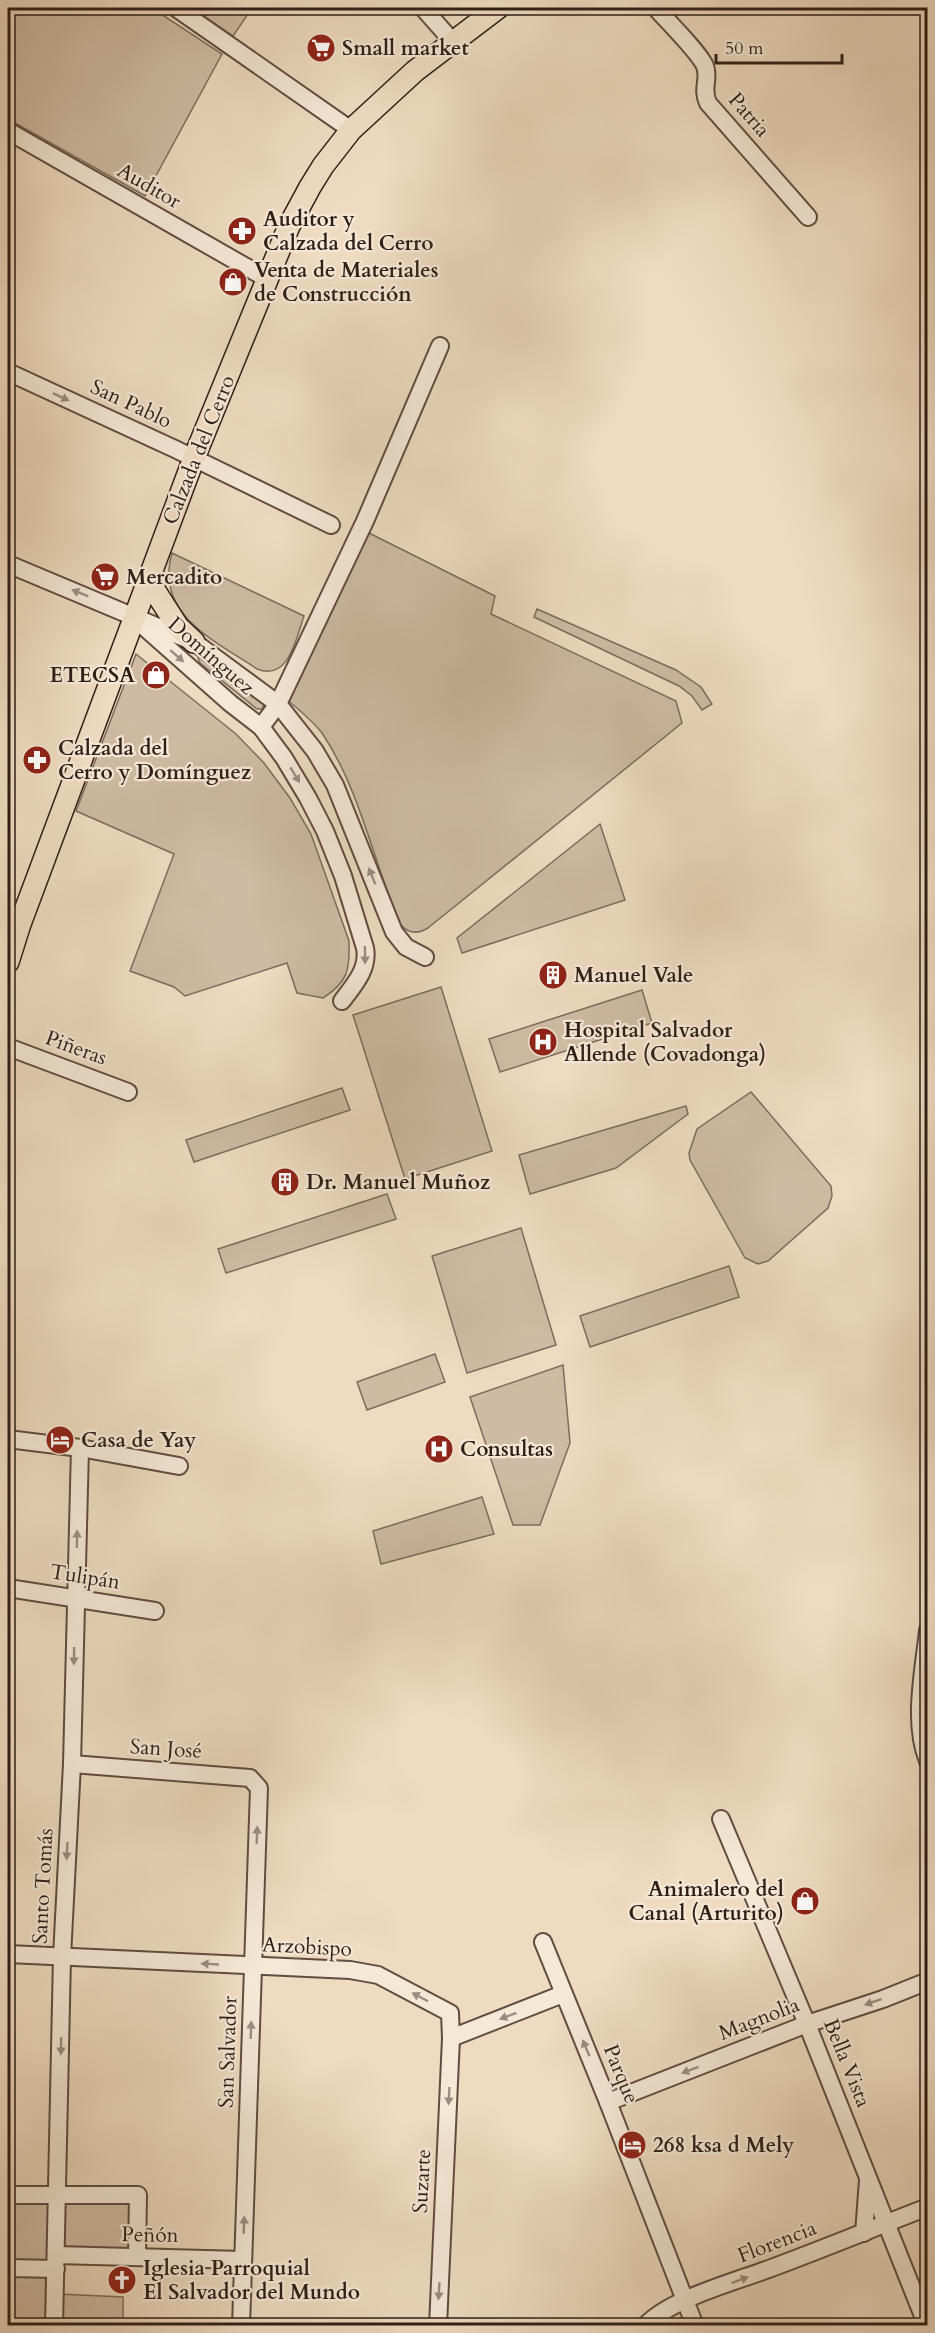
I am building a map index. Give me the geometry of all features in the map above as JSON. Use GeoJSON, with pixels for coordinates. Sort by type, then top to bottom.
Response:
{"type":"FeatureCollection","features":[{"type":"Feature","properties":{"kind":"main road","name":"Calzada del Cerro"},"geometry":{"type":"LineString","coordinates":[[8,962],[133,618],[194,458],[289,226],[323,166],[351,130],[407,79],[498,8]]}},
{"type":"Feature","properties":{"kind":"main road"},"geometry":{"type":"LineString","coordinates":[[148,580],[178,627],[194,642]]}},
{"type":"Feature","properties":{"kind":"street"},"geometry":{"type":"LineString","coordinates":[[176,8],[351,130]]}},
{"type":"Feature","properties":{"kind":"street"},"geometry":{"type":"LineString","coordinates":[[423,8],[453,42]]}},
{"type":"Feature","properties":{"kind":"street","name":"Patria"},"geometry":{"type":"LineString","coordinates":[[656,8],[706,69],[704,95],[708,103],[808,217]]}},
{"type":"Feature","properties":{"kind":"street","name":"Auditor"},"geometry":{"type":"LineString","coordinates":[[8,131],[268,280]]}},
{"type":"Feature","properties":{"kind":"street"},"geometry":{"type":"LineString","coordinates":[[261,727],[278,705],[365,520],[440,346]]}},
{"type":"Feature","properties":{"kind":"street","name":"San Pablo"},"geometry":{"type":"LineString","coordinates":[[8,372],[194,458],[331,525]]}},
{"type":"Feature","properties":{"kind":"street","name":"Domínguez"},"geometry":{"type":"LineString","coordinates":[[8,564],[194,642],[278,705],[315,751],[335,785],[394,932],[406,946],[425,957]]}},
{"type":"Feature","properties":{"kind":"street","name":"Domínguez"},"geometry":{"type":"LineString","coordinates":[[133,618],[230,703],[261,727],[308,798],[325,831],[342,876],[367,956],[357,982],[342,1001]]}},
{"type":"Feature","properties":{"kind":"street","name":"Piñeras"},"geometry":{"type":"LineString","coordinates":[[8,1047],[128,1092]]}},
{"type":"Feature","properties":{"kind":"street"},"geometry":{"type":"LineString","coordinates":[[8,1439],[80,1448],[179,1466]]}},
{"type":"Feature","properties":{"kind":"street","name":"Santo Tomás"},"geometry":{"type":"LineString","coordinates":[[54,2325],[62,1957],[72,1764],[80,1448]]}},
{"type":"Feature","properties":{"kind":"street","name":"Tulipán"},"geometry":{"type":"LineString","coordinates":[[8,1588],[155,1611]]}},
{"type":"Feature","properties":{"kind":"street"},"geometry":{"type":"LineString","coordinates":[[927,1630],[925,1681],[919,1712],[921,1740],[927,1761]]}},
{"type":"Feature","properties":{"kind":"street","name":"San José"},"geometry":{"type":"LineString","coordinates":[[72,1764],[250,1778],[255,1782]]}},
{"type":"Feature","properties":{"kind":"street","name":"San Salvador"},"geometry":{"type":"LineString","coordinates":[[241,2325],[259,1788],[255,1782]]}},
{"type":"Feature","properties":{"kind":"street","name":"Bella Vista"},"geometry":{"type":"LineString","coordinates":[[721,1819],[807,2024],[927,2325]]}},
{"type":"Feature","properties":{"kind":"street","name":"Parque"},"geometry":{"type":"LineString","coordinates":[[543,1942],[694,2325]]}},
{"type":"Feature","properties":{"kind":"street","name":"Arzobispo"},"geometry":{"type":"LineString","coordinates":[[8,1954],[350,1970],[378,1975],[450,2013],[451,2038]]}},
{"type":"Feature","properties":{"kind":"street","name":"Magnolia"},"geometry":{"type":"LineString","coordinates":[[608,2102],[807,2024],[883,1999],[927,1981]]}},
{"type":"Feature","properties":{"kind":"street"},"geometry":{"type":"LineString","coordinates":[[451,2038],[563,1994]]}},
{"type":"Feature","properties":{"kind":"street","name":"Suzarte"},"geometry":{"type":"LineString","coordinates":[[438,2325],[451,2038]]}},
{"type":"Feature","properties":{"kind":"street"},"geometry":{"type":"LineString","coordinates":[[864,2233],[868,2175]]}},
{"type":"Feature","properties":{"kind":"street"},"geometry":{"type":"LineString","coordinates":[[8,2195],[138,2195],[137,2257]]}},
{"type":"Feature","properties":{"kind":"street","name":"Florencia"},"geometry":{"type":"LineString","coordinates":[[645,2325],[653,2317],[685,2301],[927,2207]]}},
{"type":"Feature","properties":{"kind":"street","name":"Peñón"},"geometry":{"type":"LineString","coordinates":[[8,2268],[56,2262],[137,2257],[243,2260]]}},
{"type":"Feature","properties":{"kind":"shaded area"},"geometry":{"type":"Polygon","coordinates":[[[8,8],[152,8],[222,54],[145,196],[8,119],[8,8]]]}},
{"type":"Feature","properties":{"kind":"shaded area"},"geometry":{"type":"Polygon","coordinates":[[[192,8],[252,8],[233,36],[192,8]]]}},
{"type":"Feature","properties":{"kind":"shaded area"},"geometry":{"type":"Polygon","coordinates":[[[369,533],[495,596],[491,614],[676,701],[682,723],[428,928],[417,932],[407,930],[401,925],[357,803],[335,755],[318,728],[285,698],[369,533]]]}},
{"type":"Feature","properties":{"kind":"shaded area"},"geometry":{"type":"Polygon","coordinates":[[[172,553],[304,616],[294,646],[284,664],[268,671],[257,669],[223,648],[192,623],[180,609],[172,593],[169,574],[172,553]]]}},
{"type":"Feature","properties":{"kind":"shaded area"},"geometry":{"type":"Polygon","coordinates":[[[537,609],[676,670],[701,687],[712,704],[702,710],[692,696],[679,686],[534,617],[537,609]]]}},
{"type":"Feature","properties":{"kind":"shaded area"},"geometry":{"type":"Polygon","coordinates":[[[136,654],[236,734],[264,763],[290,798],[311,834],[349,941],[346,974],[338,986],[323,998],[297,993],[287,963],[185,996],[174,987],[130,971],[174,854],[76,811],[136,654]]]}},
{"type":"Feature","properties":{"kind":"shaded area"},"geometry":{"type":"Polygon","coordinates":[[[201,656],[264,704],[262,709],[257,709],[200,663],[198,658],[201,656]]]}},
{"type":"Feature","properties":{"kind":"shaded area"},"geometry":{"type":"Polygon","coordinates":[[[600,824],[625,900],[462,953],[457,938],[600,824]]]}},
{"type":"Feature","properties":{"kind":"shaded area"},"geometry":{"type":"Polygon","coordinates":[[[441,987],[492,1151],[405,1179],[353,1015],[441,987]]]}},
{"type":"Feature","properties":{"kind":"shaded area"},"geometry":{"type":"Polygon","coordinates":[[[642,990],[652,1023],[500,1072],[489,1039],[642,990]]]}},
{"type":"Feature","properties":{"kind":"shaded area"},"geometry":{"type":"Polygon","coordinates":[[[342,1088],[350,1110],[194,1162],[186,1140],[342,1088]]]}},
{"type":"Feature","properties":{"kind":"shaded area"},"geometry":{"type":"Polygon","coordinates":[[[751,1092],[831,1186],[832,1196],[828,1208],[768,1261],[758,1264],[745,1258],[690,1160],[689,1153],[697,1129],[751,1092]]]}},
{"type":"Feature","properties":{"kind":"shaded area"},"geometry":{"type":"Polygon","coordinates":[[[686,1106],[688,1114],[616,1168],[530,1194],[519,1155],[686,1106]]]}},
{"type":"Feature","properties":{"kind":"shaded area"},"geometry":{"type":"Polygon","coordinates":[[[387,1194],[396,1219],[226,1273],[218,1249],[387,1194]]]}},
{"type":"Feature","properties":{"kind":"shaded area"},"geometry":{"type":"Polygon","coordinates":[[[521,1228],[556,1345],[467,1373],[432,1256],[521,1228]]]}},
{"type":"Feature","properties":{"kind":"shaded area"},"geometry":{"type":"Polygon","coordinates":[[[729,1266],[739,1297],[590,1347],[580,1316],[729,1266]]]}},
{"type":"Feature","properties":{"kind":"shaded area"},"geometry":{"type":"Polygon","coordinates":[[[435,1354],[445,1382],[367,1410],[357,1382],[435,1354]]]}},
{"type":"Feature","properties":{"kind":"shaded area"},"geometry":{"type":"Polygon","coordinates":[[[563,1365],[570,1443],[540,1525],[513,1525],[470,1397],[563,1365]]]}},
{"type":"Feature","properties":{"kind":"shaded area"},"geometry":{"type":"Polygon","coordinates":[[[482,1497],[494,1534],[381,1564],[373,1531],[482,1497]]]}},
{"type":"Feature","properties":{"kind":"shaded area"},"geometry":{"type":"Polygon","coordinates":[[[8,2200],[133,2200],[132,2251],[61,2250],[59,2294],[123,2297],[123,2325],[8,2325],[8,2200]]]}},
{"type":"Feature","properties":{"kind":"place","name":"Small market"},"geometry":{"type":"Point","coordinates":[321,48]}},
{"type":"Feature","properties":{"kind":"place","name":"Auditor y Calzada del Cerro"},"geometry":{"type":"Point","coordinates":[242,231]}},
{"type":"Feature","properties":{"kind":"place","name":"Venta de Materiales de Construcción"},"geometry":{"type":"Point","coordinates":[233,282]}},
{"type":"Feature","properties":{"kind":"place","name":"Mercadito"},"geometry":{"type":"Point","coordinates":[105,577]}},
{"type":"Feature","properties":{"kind":"place","name":"ETECSA"},"geometry":{"type":"Point","coordinates":[156,675]}},
{"type":"Feature","properties":{"kind":"place","name":"Calzada del Cerro y Domínguez"},"geometry":{"type":"Point","coordinates":[37,760]}},
{"type":"Feature","properties":{"kind":"place","name":"Manuel Vale"},"geometry":{"type":"Point","coordinates":[553,975]}},
{"type":"Feature","properties":{"kind":"place","name":"Hospital Salvador Allende (Covadonga)"},"geometry":{"type":"Point","coordinates":[543,1042]}},
{"type":"Feature","properties":{"kind":"place","name":"Dr. Manuel Muñoz"},"geometry":{"type":"Point","coordinates":[285,1182]}},
{"type":"Feature","properties":{"kind":"place","name":"Casa de Yay"},"geometry":{"type":"Point","coordinates":[60,1440]}},
{"type":"Feature","properties":{"kind":"place","name":"Consultas"},"geometry":{"type":"Point","coordinates":[439,1449]}},
{"type":"Feature","properties":{"kind":"place","name":"Animalero del Canal (Arturito)"},"geometry":{"type":"Point","coordinates":[805,1901]}},
{"type":"Feature","properties":{"kind":"place","name":"268 ksa d Mely"},"geometry":{"type":"Point","coordinates":[632,2145]}},
{"type":"Feature","properties":{"kind":"place","name":"Iglesia Parroquial El Salvador del Mundo"},"geometry":{"type":"Point","coordinates":[122,2280]}}]}
